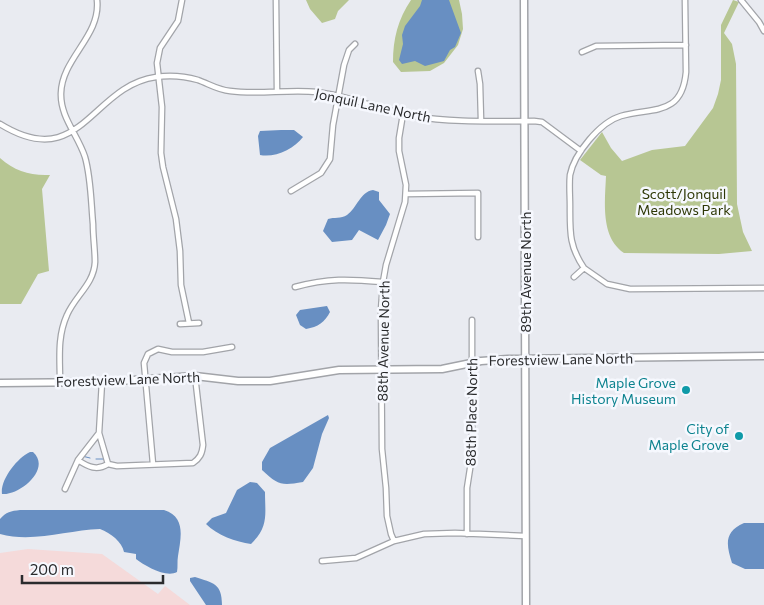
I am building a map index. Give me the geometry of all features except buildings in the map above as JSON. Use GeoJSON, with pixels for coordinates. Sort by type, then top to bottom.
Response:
{"type":"FeatureCollection","features":[{"type":"Feature","properties":{"kind":"street"},"geometry":{"type":"LineString","coordinates":[[60,382],[59,347],[62,327],[70,309],[89,283],[95,264],[89,177],[85,157],[62,104],[62,84],[67,68],[93,27],[97,12],[97,0]]}},
{"type":"Feature","properties":{"kind":"street"},"geometry":{"type":"LineString","coordinates":[[182,0],[178,21],[164,42],[158,55],[157,63],[162,107],[161,152],[176,219],[180,251],[181,284],[189,324]]}},
{"type":"Feature","properties":{"kind":"street"},"geometry":{"type":"LineString","coordinates":[[276,0],[276,91]]}},
{"type":"Feature","properties":{"kind":"street","name":"89th Avenue North"},"geometry":{"type":"LineString","coordinates":[[524,0],[526,605]]}},
{"type":"Feature","properties":{"kind":"street"},"geometry":{"type":"LineString","coordinates":[[685,0],[686,81],[683,88],[673,102],[658,110],[620,116],[612,120],[598,130],[581,151],[570,174],[572,248],[584,268],[607,284],[630,289],[764,288]]}},
{"type":"Feature","properties":{"kind":"street"},"geometry":{"type":"LineString","coordinates":[[742,0],[762,21],[764,32]]}},
{"type":"Feature","properties":{"kind":"street"},"geometry":{"type":"LineString","coordinates":[[291,191],[321,173],[328,163],[346,58],[349,50],[355,44]]}},
{"type":"Feature","properties":{"kind":"street"},"geometry":{"type":"LineString","coordinates":[[582,52],[596,46],[686,45]]}},
{"type":"Feature","properties":{"kind":"street"},"geometry":{"type":"LineString","coordinates":[[478,71],[481,120]]}},
{"type":"Feature","properties":{"kind":"street","name":"Jonquil Lane North"},"geometry":{"type":"LineString","coordinates":[[0,124],[24,137],[52,138],[73,131],[123,90],[138,82],[158,77],[187,77],[214,88],[231,92],[314,92],[339,96],[403,114],[428,118],[542,122],[581,151]]}},
{"type":"Feature","properties":{"kind":"street","name":"88th Avenue North"},"geometry":{"type":"LineString","coordinates":[[394,541],[387,516],[382,449],[382,282],[388,254],[404,211],[406,194],[399,138],[403,114]]}},
{"type":"Feature","properties":{"kind":"street"},"geometry":{"type":"LineString","coordinates":[[406,194],[478,193],[478,237]]}},
{"type":"Feature","properties":{"kind":"street"},"geometry":{"type":"LineString","coordinates":[[574,277],[584,268]]}},
{"type":"Feature","properties":{"kind":"street"},"geometry":{"type":"LineString","coordinates":[[295,287],[316,281],[340,278],[382,282]]}},
{"type":"Feature","properties":{"kind":"street","name":"88th Place North"},"geometry":{"type":"LineString","coordinates":[[467,534],[467,488],[472,456],[472,320]]}},
{"type":"Feature","properties":{"kind":"street"},"geometry":{"type":"LineString","coordinates":[[180,324],[199,324]]}},
{"type":"Feature","properties":{"kind":"street"},"geometry":{"type":"LineString","coordinates":[[153,464],[146,358],[152,351],[158,349],[172,352],[203,352],[232,347]]}},
{"type":"Feature","properties":{"kind":"street","name":"Forestview Lane North"},"geometry":{"type":"LineString","coordinates":[[0,383],[102,382],[195,376],[255,382],[282,380],[328,371],[442,369],[494,360],[764,356]]}},
{"type":"Feature","properties":{"kind":"street"},"geometry":{"type":"LineString","coordinates":[[78,460],[89,467],[96,468],[102,468],[108,464],[117,466],[193,463],[202,453],[195,376]]}},
{"type":"Feature","properties":{"kind":"street"},"geometry":{"type":"LineString","coordinates":[[102,382],[99,433],[108,464]]}},
{"type":"Feature","properties":{"kind":"street"},"geometry":{"type":"LineString","coordinates":[[65,489],[78,460],[99,433]]}},
{"type":"Feature","properties":{"kind":"street"},"geometry":{"type":"LineString","coordinates":[[322,561],[356,558],[394,541],[424,534],[526,536]]}},
{"type":"Feature","properties":{"kind":"shaded area"},"geometry":{"type":"Polygon","coordinates":[[[28,549],[102,554],[158,594],[165,586],[190,605],[0,605],[0,553],[28,549]]]}},
{"type":"Feature","properties":{"kind":"green space"},"geometry":{"type":"Polygon","coordinates":[[[306,0],[349,0],[338,11],[335,19],[322,23],[310,9],[306,0]]]}},
{"type":"Feature","properties":{"kind":"green space"},"geometry":{"type":"Polygon","coordinates":[[[411,0],[459,0],[463,29],[458,45],[444,63],[430,71],[401,72],[393,62],[397,29],[411,0]]]}},
{"type":"Feature","properties":{"kind":"green space","name":"Scott/Jonquil Meadows Park"},"geometry":{"type":"Polygon","coordinates":[[[733,0],[739,2],[724,33],[732,44],[736,64],[737,204],[743,232],[752,251],[719,254],[624,253],[616,246],[607,228],[605,207],[606,176],[601,175],[580,160],[602,132],[611,148],[622,161],[652,150],[685,146],[713,108],[718,94],[721,80],[721,25],[733,0]]]}},
{"type":"Feature","properties":{"kind":"green space"},"geometry":{"type":"Polygon","coordinates":[[[0,158],[23,172],[36,175],[50,175],[42,189],[49,271],[38,274],[21,304],[0,304],[0,158]]]}},
{"type":"Feature","properties":{"kind":"water"},"geometry":{"type":"Polygon","coordinates":[[[422,0],[449,0],[461,33],[455,47],[450,50],[444,61],[425,66],[415,61],[402,64],[399,60],[403,44],[402,35],[405,26],[420,6],[422,0]]]}},
{"type":"Feature","properties":{"kind":"water"},"geometry":{"type":"Polygon","coordinates":[[[294,130],[303,137],[284,152],[266,156],[260,155],[258,136],[260,131],[294,130]]]}},
{"type":"Feature","properties":{"kind":"water"},"geometry":{"type":"Polygon","coordinates":[[[373,190],[379,192],[379,200],[390,214],[378,240],[359,230],[352,240],[332,242],[323,231],[328,219],[347,215],[365,194],[373,190]]]}},
{"type":"Feature","properties":{"kind":"water"},"geometry":{"type":"Polygon","coordinates":[[[327,306],[330,312],[321,324],[306,329],[300,325],[296,315],[300,310],[327,306]]]}},
{"type":"Feature","properties":{"kind":"water"},"geometry":{"type":"Polygon","coordinates":[[[328,415],[329,418],[322,434],[313,468],[303,482],[280,483],[262,470],[262,462],[270,448],[328,415]]]}},
{"type":"Feature","properties":{"kind":"water"},"geometry":{"type":"Polygon","coordinates":[[[30,452],[33,452],[38,459],[39,466],[36,473],[31,480],[17,491],[2,494],[4,482],[10,470],[30,452]]]}},
{"type":"Feature","properties":{"kind":"water"},"geometry":{"type":"Polygon","coordinates":[[[250,482],[257,483],[265,492],[265,520],[261,532],[251,544],[227,537],[206,524],[212,518],[226,513],[237,490],[250,482]]]}},
{"type":"Feature","properties":{"kind":"water"},"geometry":{"type":"Polygon","coordinates":[[[20,510],[164,510],[176,517],[179,523],[181,535],[177,572],[162,572],[145,565],[136,559],[136,554],[124,552],[115,538],[100,529],[38,537],[0,534],[0,519],[9,512],[20,510]]]}},
{"type":"Feature","properties":{"kind":"water"},"geometry":{"type":"Polygon","coordinates":[[[744,523],[764,523],[764,569],[745,569],[732,563],[728,539],[733,530],[744,523]]]}},
{"type":"Feature","properties":{"kind":"water"},"geometry":{"type":"Polygon","coordinates":[[[195,577],[218,588],[222,598],[222,605],[206,605],[190,581],[190,578],[195,577]]]}},
{"type":"Feature","properties":{"kind":"waterway"},"geometry":{"type":"LineString","coordinates":[[82,456],[90,458]]}},
{"type":"Feature","properties":{"kind":"waterway"},"geometry":{"type":"LineString","coordinates":[[96,459],[105,459]]}},
{"type":"Feature","properties":{"kind":"place","name":"Maple Grove History Museum"},"geometry":{"type":"Point","coordinates":[686,390]}},
{"type":"Feature","properties":{"kind":"place","name":"City of Maple Grove"},"geometry":{"type":"Point","coordinates":[739,436]}}]}
